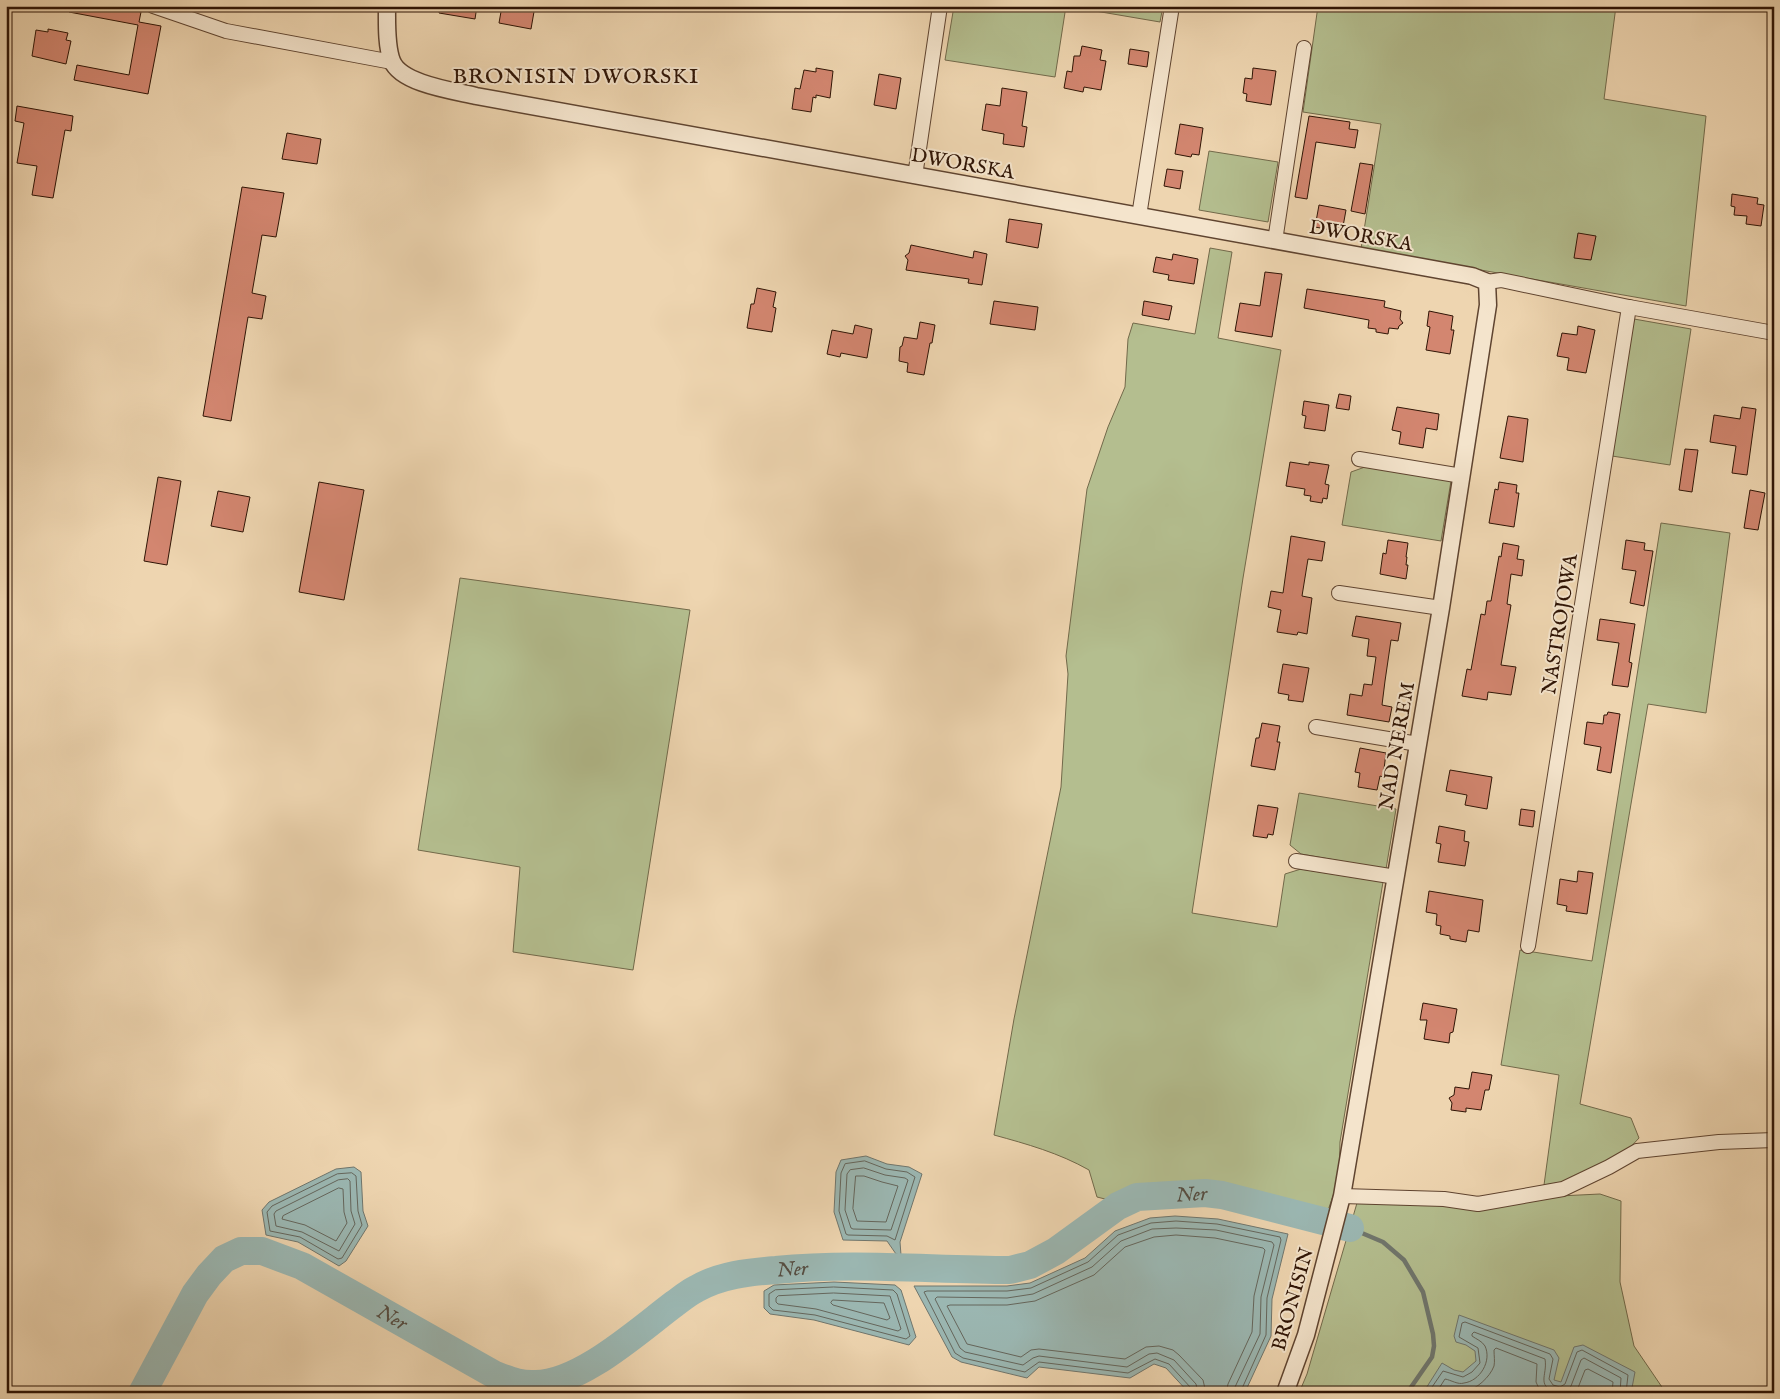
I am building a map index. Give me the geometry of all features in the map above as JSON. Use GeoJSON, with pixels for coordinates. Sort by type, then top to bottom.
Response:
{"type":"FeatureCollection","features":[{"type":"Feature","properties":{"kind":"street"},"geometry":{"type":"LineString","coordinates":[[153,6],[226,31],[318,50],[392,62],[388,35],[387,6]]}},
{"type":"Feature","properties":{"kind":"street"},"geometry":{"type":"LineString","coordinates":[[915,176],[940,6]]}},
{"type":"Feature","properties":{"kind":"street"},"geometry":{"type":"LineString","coordinates":[[1139,216],[1172,6]]}},
{"type":"Feature","properties":{"kind":"street"},"geometry":{"type":"LineString","coordinates":[[1275,241],[1304,48]]}},
{"type":"Feature","properties":{"kind":"street","name":"DWORSKA"},"geometry":{"type":"LineString","coordinates":[[392,62],[406,76],[428,85],[476,96],[1472,276],[1487,282],[1500,280],[1629,307],[1774,333]]}},
{"type":"Feature","properties":{"kind":"street","name":"NAD NEREM"},"geometry":{"type":"LineString","coordinates":[[1335,1224],[1342,1196],[1441,608],[1488,305],[1487,282]]}},
{"type":"Feature","properties":{"kind":"street","name":"NASTROJOWA"},"geometry":{"type":"LineString","coordinates":[[1528,946],[1629,307]]}},
{"type":"Feature","properties":{"kind":"street"},"geometry":{"type":"LineString","coordinates":[[1359,460],[1462,476]]}},
{"type":"Feature","properties":{"kind":"street"},"geometry":{"type":"LineString","coordinates":[[1339,593],[1441,608]]}},
{"type":"Feature","properties":{"kind":"street"},"geometry":{"type":"LineString","coordinates":[[1316,727],[1418,744]]}},
{"type":"Feature","properties":{"kind":"street"},"geometry":{"type":"LineString","coordinates":[[1296,861],[1396,877]]}},
{"type":"Feature","properties":{"kind":"street"},"geometry":{"type":"LineString","coordinates":[[1342,1196],[1444,1199],[1478,1204],[1563,1189],[1637,1151],[1719,1142],[1774,1140]]}},
{"type":"Feature","properties":{"kind":"street","name":"BRONISIN"},"geometry":{"type":"LineString","coordinates":[[1285,1393],[1306,1335],[1335,1224]]}},
{"type":"Feature","properties":{"kind":"green space"},"geometry":{"type":"Polygon","coordinates":[[[954,6],[1066,6],[1055,77],[945,60],[954,6]]]}},
{"type":"Feature","properties":{"kind":"green space"},"geometry":{"type":"Polygon","coordinates":[[[1066,6],[1163,6],[1160,22],[1066,6]]]}},
{"type":"Feature","properties":{"kind":"green space"},"geometry":{"type":"Polygon","coordinates":[[[1318,6],[1616,6],[1604,99],[1706,116],[1686,306],[1361,249],[1381,124],[1303,112],[1318,6]]]}},
{"type":"Feature","properties":{"kind":"green space"},"geometry":{"type":"Polygon","coordinates":[[[1209,151],[1278,162],[1268,222],[1199,210],[1209,151]]]}},
{"type":"Feature","properties":{"kind":"green space"},"geometry":{"type":"Polygon","coordinates":[[[1210,248],[1232,252],[1218,338],[1281,350],[1243,578],[1192,913],[1277,927],[1285,874],[1301,869],[1383,882],[1340,1142],[1339,1179],[1326,1216],[1220,1188],[1175,1190],[1109,1200],[1097,1197],[1089,1170],[1054,1154],[994,1135],[1014,1019],[1061,787],[1068,674],[1066,656],[1087,489],[1108,427],[1125,387],[1128,339],[1133,323],[1195,334],[1210,248]]]}},
{"type":"Feature","properties":{"kind":"green space"},"geometry":{"type":"Polygon","coordinates":[[[1634,319],[1691,329],[1670,465],[1612,456],[1634,319]]]}},
{"type":"Feature","properties":{"kind":"green space"},"geometry":{"type":"Polygon","coordinates":[[[1365,467],[1451,481],[1441,541],[1342,525],[1351,472],[1365,467]]]}},
{"type":"Feature","properties":{"kind":"green space"},"geometry":{"type":"Polygon","coordinates":[[[1661,523],[1730,533],[1706,713],[1648,704],[1580,1104],[1631,1118],[1639,1138],[1625,1153],[1569,1181],[1544,1185],[1559,1075],[1501,1065],[1520,950],[1592,961],[1661,523]]]}},
{"type":"Feature","properties":{"kind":"green space"},"geometry":{"type":"Polygon","coordinates":[[[460,578],[690,610],[633,970],[513,952],[520,867],[418,850],[460,578]]]}},
{"type":"Feature","properties":{"kind":"green space"},"geometry":{"type":"Polygon","coordinates":[[[1299,793],[1396,809],[1386,869],[1301,854],[1290,845],[1299,793]]]}},
{"type":"Feature","properties":{"kind":"green space"},"geometry":{"type":"Polygon","coordinates":[[[1600,1194],[1621,1201],[1620,1282],[1634,1346],[1666,1393],[1299,1393],[1307,1374],[1357,1203],[1416,1203],[1600,1194]]]}},
{"type":"Feature","properties":{"kind":"water"},"geometry":{"type":"Polygon","coordinates":[[[866,1156],[887,1164],[909,1167],[922,1174],[900,1242],[901,1255],[896,1254],[887,1241],[843,1240],[834,1212],[836,1172],[841,1160],[866,1156]]]}},
{"type":"Feature","properties":{"kind":"water"},"geometry":{"type":"Polygon","coordinates":[[[354,1167],[361,1172],[363,1211],[368,1226],[346,1261],[339,1266],[298,1242],[266,1235],[262,1210],[269,1202],[336,1169],[354,1167]]]}},
{"type":"Feature","properties":{"kind":"water"},"geometry":{"type":"Polygon","coordinates":[[[1175,1216],[1218,1219],[1288,1234],[1272,1299],[1271,1336],[1243,1393],[1189,1393],[1166,1368],[1154,1364],[1130,1378],[1039,1367],[1027,1378],[961,1362],[952,1357],[914,1286],[1007,1286],[1030,1283],[1085,1258],[1115,1231],[1150,1218],[1175,1216]]]}},
{"type":"Feature","properties":{"kind":"water"},"geometry":{"type":"Polygon","coordinates":[[[834,1282],[895,1285],[901,1290],[916,1337],[909,1345],[814,1320],[770,1314],[764,1308],[764,1291],[774,1285],[834,1282]]]}},
{"type":"Feature","properties":{"kind":"water"},"geometry":{"type":"Polygon","coordinates":[[[1459,1315],[1554,1350],[1559,1358],[1554,1380],[1561,1382],[1574,1347],[1583,1345],[1635,1372],[1631,1393],[1423,1393],[1442,1363],[1454,1370],[1463,1372],[1476,1361],[1475,1351],[1466,1345],[1456,1342],[1454,1336],[1459,1315]]]}},
{"type":"Feature","properties":{"kind":"building"},"geometry":{"type":"Polygon","coordinates":[[[70,6],[112,6],[141,12],[139,22],[161,26],[148,94],[74,80],[77,65],[129,75],[138,25],[69,12],[70,6]]]}},
{"type":"Feature","properties":{"kind":"building"},"geometry":{"type":"Polygon","coordinates":[[[440,6],[477,6],[475,19],[439,13],[440,6]]]}},
{"type":"Feature","properties":{"kind":"building"},"geometry":{"type":"Polygon","coordinates":[[[502,6],[535,6],[531,29],[499,23],[502,6]]]}},
{"type":"Feature","properties":{"kind":"building"},"geometry":{"type":"Polygon","coordinates":[[[48,29],[68,33],[66,40],[71,41],[66,64],[32,56],[36,30],[48,32],[48,29]]]}},
{"type":"Feature","properties":{"kind":"building"},"geometry":{"type":"Polygon","coordinates":[[[1082,46],[1102,50],[1100,60],[1106,61],[1101,90],[1084,87],[1083,92],[1064,88],[1067,71],[1072,72],[1074,56],[1080,56],[1082,46]]]}},
{"type":"Feature","properties":{"kind":"building"},"geometry":{"type":"Polygon","coordinates":[[[1130,49],[1149,52],[1147,67],[1128,64],[1130,49]]]}},
{"type":"Feature","properties":{"kind":"building"},"geometry":{"type":"Polygon","coordinates":[[[816,68],[833,71],[830,98],[816,95],[816,98],[813,97],[811,112],[792,109],[795,88],[800,89],[804,70],[816,72],[816,68]]]}},
{"type":"Feature","properties":{"kind":"building"},"geometry":{"type":"Polygon","coordinates":[[[1253,68],[1276,71],[1271,105],[1246,101],[1247,94],[1243,93],[1245,78],[1252,79],[1253,68]]]}},
{"type":"Feature","properties":{"kind":"building"},"geometry":{"type":"Polygon","coordinates":[[[879,74],[901,78],[896,109],[874,105],[879,74]]]}},
{"type":"Feature","properties":{"kind":"building"},"geometry":{"type":"Polygon","coordinates":[[[1002,88],[1027,92],[1022,126],[1027,127],[1024,147],[1003,144],[1004,134],[982,130],[986,104],[1000,106],[1002,88]]]}},
{"type":"Feature","properties":{"kind":"building"},"geometry":{"type":"Polygon","coordinates":[[[17,106],[73,116],[71,131],[65,130],[53,198],[32,195],[37,166],[17,163],[24,123],[15,121],[17,106]]]}},
{"type":"Feature","properties":{"kind":"building"},"geometry":{"type":"Polygon","coordinates":[[[1309,116],[1350,122],[1349,129],[1358,130],[1355,148],[1316,142],[1307,199],[1295,197],[1309,116]]]}},
{"type":"Feature","properties":{"kind":"building"},"geometry":{"type":"Polygon","coordinates":[[[1180,124],[1203,128],[1199,155],[1192,154],[1191,157],[1175,154],[1180,124]]]}},
{"type":"Feature","properties":{"kind":"building"},"geometry":{"type":"Polygon","coordinates":[[[287,133],[321,139],[317,164],[282,159],[287,133]]]}},
{"type":"Feature","properties":{"kind":"building"},"geometry":{"type":"Polygon","coordinates":[[[1360,163],[1373,165],[1365,214],[1351,211],[1360,163]]]}},
{"type":"Feature","properties":{"kind":"building"},"geometry":{"type":"Polygon","coordinates":[[[1167,169],[1183,171],[1180,189],[1164,186],[1167,169]]]}},
{"type":"Feature","properties":{"kind":"building"},"geometry":{"type":"Polygon","coordinates":[[[242,187],[284,193],[276,237],[262,235],[252,293],[266,296],[262,319],[248,317],[231,421],[203,416],[242,187]]]}},
{"type":"Feature","properties":{"kind":"building"},"geometry":{"type":"Polygon","coordinates":[[[1732,194],[1758,198],[1757,204],[1764,205],[1761,226],[1746,224],[1747,216],[1734,215],[1735,207],[1731,206],[1732,194]]]}},
{"type":"Feature","properties":{"kind":"building"},"geometry":{"type":"Polygon","coordinates":[[[1319,205],[1346,210],[1342,232],[1315,227],[1319,205]]]}},
{"type":"Feature","properties":{"kind":"building"},"geometry":{"type":"Polygon","coordinates":[[[1009,219],[1042,224],[1038,248],[1006,242],[1009,219]]]}},
{"type":"Feature","properties":{"kind":"building"},"geometry":{"type":"Polygon","coordinates":[[[1578,233],[1596,236],[1591,260],[1574,258],[1578,233]]]}},
{"type":"Feature","properties":{"kind":"building"},"geometry":{"type":"Polygon","coordinates":[[[911,245],[973,258],[974,251],[987,254],[982,285],[968,283],[969,279],[906,270],[908,260],[905,256],[909,253],[911,245]]]}},
{"type":"Feature","properties":{"kind":"building"},"geometry":{"type":"Polygon","coordinates":[[[1173,254],[1198,259],[1194,284],[1168,280],[1169,275],[1153,272],[1156,257],[1172,260],[1173,254]]]}},
{"type":"Feature","properties":{"kind":"building"},"geometry":{"type":"Polygon","coordinates":[[[1265,272],[1282,274],[1272,337],[1235,331],[1240,303],[1260,306],[1265,272]]]}},
{"type":"Feature","properties":{"kind":"building"},"geometry":{"type":"Polygon","coordinates":[[[757,288],[776,292],[773,307],[776,308],[772,332],[747,328],[751,304],[754,304],[757,288]]]}},
{"type":"Feature","properties":{"kind":"building"},"geometry":{"type":"Polygon","coordinates":[[[1307,289],[1385,301],[1384,307],[1401,311],[1400,319],[1403,323],[1398,329],[1389,328],[1388,334],[1376,332],[1376,329],[1368,328],[1369,320],[1304,308],[1307,289]]]}},
{"type":"Feature","properties":{"kind":"building"},"geometry":{"type":"Polygon","coordinates":[[[994,301],[1038,307],[1035,330],[990,324],[994,301]]]}},
{"type":"Feature","properties":{"kind":"building"},"geometry":{"type":"Polygon","coordinates":[[[1144,301],[1172,306],[1169,320],[1142,315],[1144,301]]]}},
{"type":"Feature","properties":{"kind":"building"},"geometry":{"type":"Polygon","coordinates":[[[1429,311],[1453,316],[1451,330],[1454,330],[1450,354],[1426,350],[1430,327],[1427,326],[1429,311]]]}},
{"type":"Feature","properties":{"kind":"building"},"geometry":{"type":"Polygon","coordinates":[[[920,322],[935,325],[924,375],[907,372],[908,363],[899,361],[900,347],[904,337],[917,339],[920,322]]]}},
{"type":"Feature","properties":{"kind":"building"},"geometry":{"type":"Polygon","coordinates":[[[855,325],[872,329],[867,358],[841,353],[840,357],[827,354],[832,330],[853,334],[855,325]]]}},
{"type":"Feature","properties":{"kind":"building"},"geometry":{"type":"Polygon","coordinates":[[[1578,326],[1595,330],[1586,373],[1567,370],[1569,358],[1557,356],[1562,333],[1577,335],[1578,326]]]}},
{"type":"Feature","properties":{"kind":"building"},"geometry":{"type":"Polygon","coordinates":[[[1339,394],[1351,396],[1349,410],[1336,408],[1339,394]]]}},
{"type":"Feature","properties":{"kind":"building"},"geometry":{"type":"Polygon","coordinates":[[[1304,401],[1329,405],[1325,431],[1304,428],[1306,416],[1302,415],[1304,401]]]}},
{"type":"Feature","properties":{"kind":"building"},"geometry":{"type":"Polygon","coordinates":[[[1397,407],[1439,414],[1437,430],[1426,428],[1423,448],[1399,444],[1401,432],[1392,430],[1397,407]]]}},
{"type":"Feature","properties":{"kind":"building"},"geometry":{"type":"Polygon","coordinates":[[[1742,407],[1756,409],[1747,475],[1732,473],[1736,446],[1710,442],[1714,415],[1740,419],[1742,407]]]}},
{"type":"Feature","properties":{"kind":"building"},"geometry":{"type":"Polygon","coordinates":[[[1508,416],[1528,419],[1523,462],[1500,458],[1508,416]]]}},
{"type":"Feature","properties":{"kind":"building"},"geometry":{"type":"Polygon","coordinates":[[[1685,449],[1698,450],[1692,492],[1679,490],[1685,449]]]}},
{"type":"Feature","properties":{"kind":"building"},"geometry":{"type":"Polygon","coordinates":[[[1290,462],[1309,465],[1309,462],[1329,465],[1325,484],[1329,485],[1327,499],[1323,498],[1322,503],[1310,501],[1311,496],[1304,495],[1305,489],[1286,486],[1290,462]]]}},
{"type":"Feature","properties":{"kind":"building"},"geometry":{"type":"Polygon","coordinates":[[[158,477],[181,481],[167,565],[144,561],[158,477]]]}},
{"type":"Feature","properties":{"kind":"building"},"geometry":{"type":"Polygon","coordinates":[[[319,482],[364,490],[344,600],[299,592],[319,482]]]}},
{"type":"Feature","properties":{"kind":"building"},"geometry":{"type":"Polygon","coordinates":[[[1499,482],[1517,485],[1516,493],[1519,493],[1514,527],[1489,523],[1495,489],[1498,490],[1499,482]]]}},
{"type":"Feature","properties":{"kind":"building"},"geometry":{"type":"Polygon","coordinates":[[[1750,490],[1765,493],[1758,530],[1744,528],[1750,490]]]}},
{"type":"Feature","properties":{"kind":"building"},"geometry":{"type":"Polygon","coordinates":[[[218,491],[250,497],[243,532],[211,526],[218,491]]]}},
{"type":"Feature","properties":{"kind":"building"},"geometry":{"type":"Polygon","coordinates":[[[1291,536],[1325,542],[1322,561],[1308,559],[1302,596],[1312,598],[1307,634],[1298,632],[1297,635],[1277,632],[1281,610],[1268,607],[1271,591],[1283,593],[1291,536]]]}},
{"type":"Feature","properties":{"kind":"building"},"geometry":{"type":"Polygon","coordinates":[[[1388,540],[1408,543],[1406,579],[1380,574],[1383,553],[1386,554],[1388,540]]]}},
{"type":"Feature","properties":{"kind":"building"},"geometry":{"type":"Polygon","coordinates":[[[1626,540],[1645,543],[1644,550],[1653,551],[1644,606],[1630,603],[1636,571],[1622,569],[1626,540]]]}},
{"type":"Feature","properties":{"kind":"building"},"geometry":{"type":"Polygon","coordinates":[[[1503,543],[1519,546],[1517,559],[1524,560],[1522,576],[1511,574],[1507,604],[1511,605],[1501,665],[1516,667],[1511,695],[1488,692],[1487,700],[1462,696],[1467,669],[1471,670],[1481,614],[1485,615],[1487,601],[1491,601],[1503,543]]]}},
{"type":"Feature","properties":{"kind":"building"},"geometry":{"type":"Polygon","coordinates":[[[1356,616],[1401,623],[1398,641],[1391,640],[1382,705],[1392,707],[1389,722],[1347,715],[1350,694],[1362,696],[1364,684],[1372,685],[1376,657],[1367,656],[1369,639],[1352,636],[1356,616]]]}},
{"type":"Feature","properties":{"kind":"building"},"geometry":{"type":"Polygon","coordinates":[[[1600,619],[1635,624],[1629,662],[1632,663],[1628,687],[1612,685],[1619,643],[1597,640],[1600,619]]]}},
{"type":"Feature","properties":{"kind":"building"},"geometry":{"type":"Polygon","coordinates":[[[1283,664],[1309,668],[1303,702],[1288,700],[1289,695],[1278,693],[1283,664]]]}},
{"type":"Feature","properties":{"kind":"building"},"geometry":{"type":"Polygon","coordinates":[[[1608,712],[1620,714],[1611,773],[1597,770],[1601,747],[1584,744],[1587,722],[1603,724],[1604,715],[1607,715],[1608,712]]]}},
{"type":"Feature","properties":{"kind":"building"},"geometry":{"type":"Polygon","coordinates":[[[1262,723],[1280,726],[1277,742],[1280,742],[1275,770],[1251,766],[1256,738],[1259,738],[1262,723]]]}},
{"type":"Feature","properties":{"kind":"building"},"geometry":{"type":"Polygon","coordinates":[[[1360,748],[1386,753],[1383,777],[1380,776],[1377,790],[1358,787],[1360,773],[1355,772],[1360,748]]]}},
{"type":"Feature","properties":{"kind":"building"},"geometry":{"type":"Polygon","coordinates":[[[1450,770],[1492,777],[1487,809],[1465,805],[1467,795],[1446,791],[1450,770]]]}},
{"type":"Feature","properties":{"kind":"building"},"geometry":{"type":"Polygon","coordinates":[[[1258,805],[1278,808],[1273,835],[1268,834],[1267,838],[1253,836],[1258,805]]]}},
{"type":"Feature","properties":{"kind":"building"},"geometry":{"type":"Polygon","coordinates":[[[1521,809],[1535,811],[1533,827],[1519,825],[1521,809]]]}},
{"type":"Feature","properties":{"kind":"building"},"geometry":{"type":"Polygon","coordinates":[[[1439,826],[1465,831],[1464,841],[1469,842],[1465,866],[1438,862],[1441,844],[1436,843],[1439,826]]]}},
{"type":"Feature","properties":{"kind":"building"},"geometry":{"type":"Polygon","coordinates":[[[1578,871],[1593,873],[1587,914],[1566,911],[1567,906],[1557,904],[1560,879],[1577,882],[1578,871]]]}},
{"type":"Feature","properties":{"kind":"building"},"geometry":{"type":"Polygon","coordinates":[[[1429,891],[1483,900],[1479,932],[1468,930],[1466,942],[1450,939],[1450,936],[1440,934],[1441,926],[1436,925],[1437,914],[1426,912],[1429,891]]]}},
{"type":"Feature","properties":{"kind":"building"},"geometry":{"type":"Polygon","coordinates":[[[1423,1003],[1457,1009],[1449,1043],[1424,1039],[1427,1020],[1420,1020],[1423,1003]]]}},
{"type":"Feature","properties":{"kind":"building"},"geometry":{"type":"Polygon","coordinates":[[[1472,1072],[1492,1075],[1489,1090],[1485,1090],[1481,1110],[1466,1108],[1466,1112],[1451,1110],[1452,1103],[1449,1098],[1454,1095],[1455,1087],[1469,1089],[1472,1072]]]}},
{"type":"Feature","properties":{"kind":"waterway","name":"Ner"},"geometry":{"type":"LineString","coordinates":[[142,1393],[195,1294],[224,1259],[241,1251],[262,1251],[302,1266],[495,1375],[520,1383],[535,1384],[552,1382],[589,1366],[626,1341],[687,1294],[715,1280],[755,1272],[834,1267],[1010,1270],[1030,1265],[1056,1251],[1118,1206],[1137,1197],[1205,1193],[1222,1195],[1350,1228]]}},
{"type":"Feature","properties":{"kind":"waterway","name":"Ner"},"geometry":{"type":"LineString","coordinates":[[1350,1228],[1383,1242],[1404,1260],[1423,1292],[1434,1346],[1432,1357],[1407,1393]]}},
{"type":"Feature","properties":{"kind":"district","name":"BRONISIN DWORSKI"},"geometry":{"type":"Point","coordinates":[576,75]}}]}
